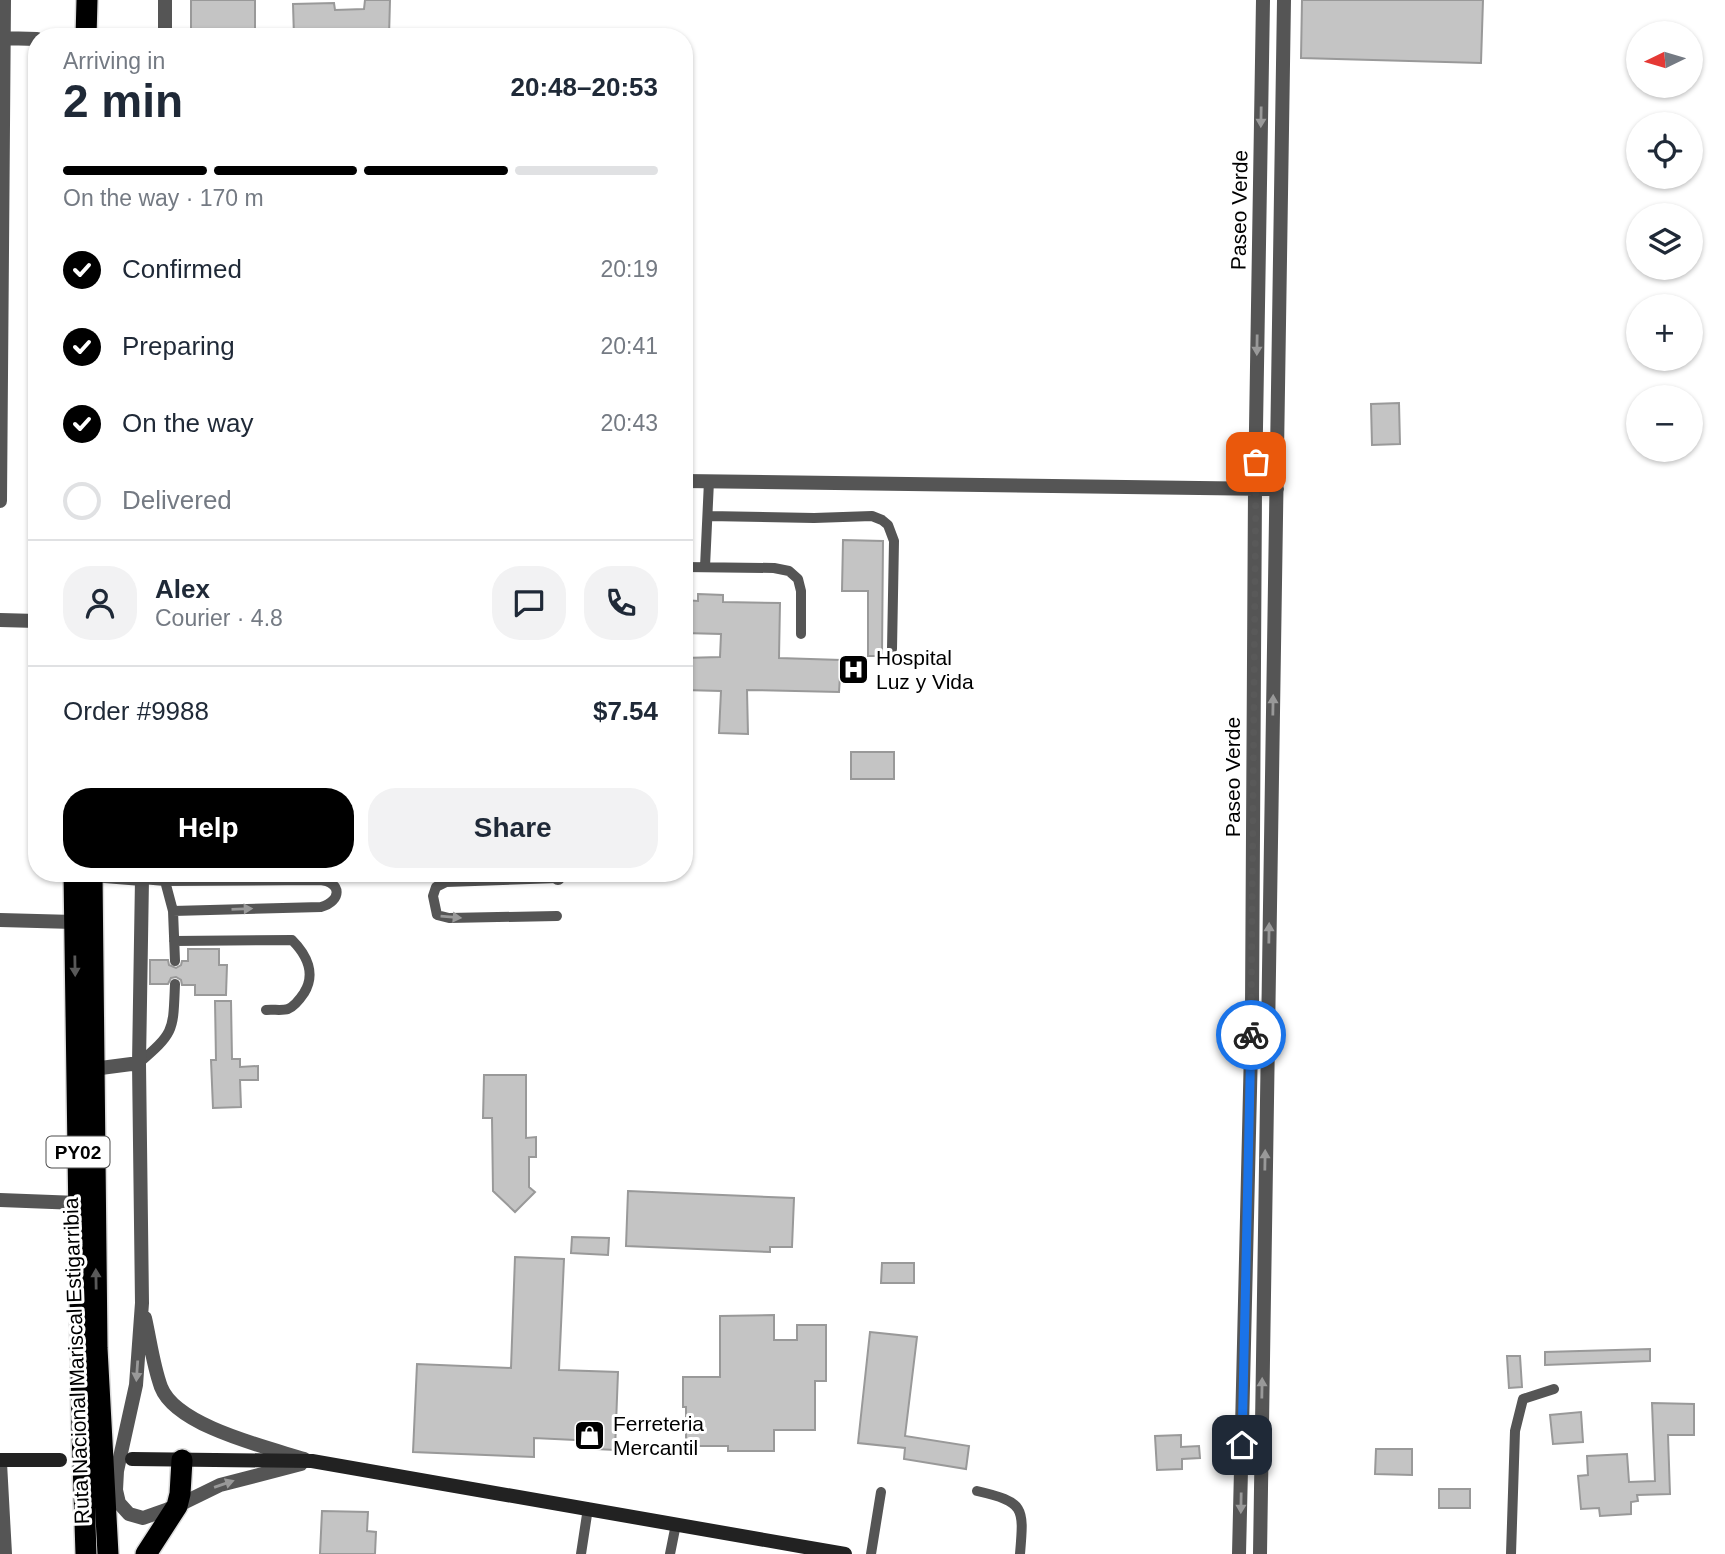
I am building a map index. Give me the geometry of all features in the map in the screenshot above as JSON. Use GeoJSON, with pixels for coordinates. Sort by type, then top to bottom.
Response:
{"type":"FeatureCollection","features":[{"type":"Feature","properties":{"kind":"highway"},"geometry":{"type":"LineString","coordinates":[[86,28],[87,0]]}},
{"type":"Feature","properties":{"kind":"highway"},"geometry":{"type":"LineString","coordinates":[[98,0],[98,28]]}},
{"type":"Feature","properties":{"kind":"highway","name":"Ruta Nacional Mariscal Estigarribia"},"geometry":{"type":"LineString","coordinates":[[84,882],[74,922],[86,1554]]}},
{"type":"Feature","properties":{"kind":"highway","name":"Ruta Nacional Mariscal Estigarribia"},"geometry":{"type":"LineString","coordinates":[[86,882],[93,1069],[97,1348],[108,1554]]}},
{"type":"Feature","properties":{"kind":"highway"},"geometry":{"type":"LineString","coordinates":[[146,1554],[177,1506],[182,1460]]}},
{"type":"Feature","properties":{"kind":"street"},"geometry":{"type":"LineString","coordinates":[[0,501],[4,0]]}},
{"type":"Feature","properties":{"kind":"street"},"geometry":{"type":"LineString","coordinates":[[165,0],[165,28]]}},
{"type":"Feature","properties":{"kind":"street","name":"Paseo Verde"},"geometry":{"type":"LineString","coordinates":[[1239,1554],[1252,1007],[1255,489],[1263,0]]}},
{"type":"Feature","properties":{"kind":"street","name":"Paseo Verde"},"geometry":{"type":"LineString","coordinates":[[1260,1554],[1284,0]]}},
{"type":"Feature","properties":{"kind":"street"},"geometry":{"type":"LineString","coordinates":[[2,38],[28,39]]}},
{"type":"Feature","properties":{"kind":"street"},"geometry":{"type":"LineString","coordinates":[[1261,90],[1283,91]]}},
{"type":"Feature","properties":{"kind":"street"},"geometry":{"type":"LineString","coordinates":[[693,481],[1277,489]]}},
{"type":"Feature","properties":{"kind":"street"},"geometry":{"type":"LineString","coordinates":[[0,620],[28,621]]}},
{"type":"Feature","properties":{"kind":"street"},"geometry":{"type":"LineString","coordinates":[[142,882],[139,1063],[142,1303],[135,1385],[117,1471],[116,1490],[119,1503],[130,1514],[143,1518],[177,1506],[220,1485],[312,1461]]}},
{"type":"Feature","properties":{"kind":"street"},"geometry":{"type":"LineString","coordinates":[[0,920],[74,922]]}},
{"type":"Feature","properties":{"kind":"street"},"geometry":{"type":"LineString","coordinates":[[1252,1007],[1267,1007]]}},
{"type":"Feature","properties":{"kind":"street"},"geometry":{"type":"LineString","coordinates":[[93,1069],[139,1063]]}},
{"type":"Feature","properties":{"kind":"street"},"geometry":{"type":"LineString","coordinates":[[0,1200],[78,1203]]}},
{"type":"Feature","properties":{"kind":"street"},"geometry":{"type":"LineString","coordinates":[[142,1303],[162,1389],[183,1414],[233,1436],[312,1461],[845,1554]]}},
{"type":"Feature","properties":{"kind":"street"},"geometry":{"type":"LineString","coordinates":[[132,1459],[312,1461]]}},
{"type":"Feature","properties":{"kind":"street"},"geometry":{"type":"LineString","coordinates":[[5,1554],[0,1461],[60,1460]]}},
{"type":"Feature","properties":{"kind":"lane"},"geometry":{"type":"LineString","coordinates":[[705,567],[709,481]]}},
{"type":"Feature","properties":{"kind":"lane"},"geometry":{"type":"LineString","coordinates":[[708,516],[872,516],[882,520],[888,525],[894,541],[892,649]]}},
{"type":"Feature","properties":{"kind":"lane"},"geometry":{"type":"LineString","coordinates":[[693,567],[774,568],[789,571],[798,579],[801,591],[801,634]]}},
{"type":"Feature","properties":{"kind":"lane"},"geometry":{"type":"LineString","coordinates":[[165,882],[173,911],[175,961]]}},
{"type":"Feature","properties":{"kind":"lane"},"geometry":{"type":"LineString","coordinates":[[173,911],[321,906],[331,904],[336,899],[334,885],[330,882]]}},
{"type":"Feature","properties":{"kind":"lane"},"geometry":{"type":"LineString","coordinates":[[462,882],[436,887],[433,896],[437,915],[449,918],[557,916]]}},
{"type":"Feature","properties":{"kind":"lane"},"geometry":{"type":"LineString","coordinates":[[174,941],[292,940],[303,951],[309,969],[310,984],[299,1001],[288,1009],[265,1010]]}},
{"type":"Feature","properties":{"kind":"lane"},"geometry":{"type":"LineString","coordinates":[[139,1063],[163,1043],[173,1025],[175,984]]}},
{"type":"Feature","properties":{"kind":"lane"},"geometry":{"type":"LineString","coordinates":[[1511,1554],[1515,1431],[1523,1399],[1554,1389]]}},
{"type":"Feature","properties":{"kind":"lane"},"geometry":{"type":"LineString","coordinates":[[976,1491],[1002,1497],[1013,1503],[1021,1513],[1020,1554]]}},
{"type":"Feature","properties":{"kind":"lane"},"geometry":{"type":"LineString","coordinates":[[871,1554],[881,1492]]}},
{"type":"Feature","properties":{"kind":"lane"},"geometry":{"type":"LineString","coordinates":[[581,1554],[588,1508]]}},
{"type":"Feature","properties":{"kind":"lane"},"geometry":{"type":"LineString","coordinates":[[670,1554],[676,1524]]}},
{"type":"Feature","properties":{"kind":"building"},"geometry":{"type":"Polygon","coordinates":[[[191,0],[255,0],[255,28],[191,28],[191,0]]]}},
{"type":"Feature","properties":{"kind":"building"},"geometry":{"type":"Polygon","coordinates":[[[365,0],[390,0],[389,28],[294,28],[293,4],[334,3],[335,10],[364,9],[365,0]]]}},
{"type":"Feature","properties":{"kind":"building"},"geometry":{"type":"Polygon","coordinates":[[[1302,0],[1483,0],[1481,63],[1301,58],[1302,0]]]}},
{"type":"Feature","properties":{"kind":"building"},"geometry":{"type":"Polygon","coordinates":[[[1399,403],[1400,444],[1372,445],[1371,404],[1399,403]]]}},
{"type":"Feature","properties":{"kind":"building"},"geometry":{"type":"Polygon","coordinates":[[[843,540],[883,541],[882,656],[868,656],[868,591],[842,591],[843,540]]]}},
{"type":"Feature","properties":{"kind":"building"},"geometry":{"type":"Polygon","coordinates":[[[698,594],[723,595],[723,602],[780,603],[779,658],[841,660],[839,692],[747,690],[748,734],[719,733],[721,691],[693,690],[693,658],[720,657],[721,634],[693,633],[693,601],[698,601],[698,594]]]}},
{"type":"Feature","properties":{"kind":"building"},"geometry":{"type":"Polygon","coordinates":[[[851,752],[894,752],[894,779],[851,779],[851,752]]]}},
{"type":"Feature","properties":{"kind":"building"},"geometry":{"type":"Polygon","coordinates":[[[188,949],[219,949],[219,965],[227,965],[226,995],[195,995],[195,985],[182,985],[181,980],[176,977],[171,978],[168,984],[150,984],[150,960],[168,960],[169,965],[176,968],[182,961],[188,961],[188,949]]]}},
{"type":"Feature","properties":{"kind":"building"},"geometry":{"type":"Polygon","coordinates":[[[215,1001],[231,1001],[232,1059],[240,1059],[240,1067],[258,1066],[258,1080],[240,1080],[241,1107],[213,1108],[211,1060],[216,1060],[215,1001]]]}},
{"type":"Feature","properties":{"kind":"building"},"geometry":{"type":"Polygon","coordinates":[[[484,1075],[526,1075],[526,1138],[536,1137],[536,1157],[529,1157],[529,1187],[535,1192],[515,1212],[493,1191],[492,1118],[483,1118],[484,1075]]]}},
{"type":"Feature","properties":{"kind":"building"},"geometry":{"type":"Polygon","coordinates":[[[628,1191],[794,1198],[792,1247],[770,1247],[770,1252],[626,1246],[628,1191]]]}},
{"type":"Feature","properties":{"kind":"building"},"geometry":{"type":"Polygon","coordinates":[[[572,1237],[609,1238],[608,1255],[571,1253],[572,1237]]]}},
{"type":"Feature","properties":{"kind":"building"},"geometry":{"type":"Polygon","coordinates":[[[515,1257],[564,1259],[559,1370],[618,1372],[615,1450],[596,1449],[596,1441],[534,1438],[534,1457],[413,1452],[417,1364],[511,1368],[515,1257]]]}},
{"type":"Feature","properties":{"kind":"building"},"geometry":{"type":"Polygon","coordinates":[[[882,1263],[914,1263],[914,1283],[881,1283],[882,1263]]]}},
{"type":"Feature","properties":{"kind":"building"},"geometry":{"type":"Polygon","coordinates":[[[774,1315],[774,1340],[797,1340],[797,1325],[826,1325],[826,1381],[815,1381],[815,1430],[774,1430],[774,1451],[728,1451],[728,1446],[686,1446],[683,1377],[720,1377],[720,1316],[774,1315]]]}},
{"type":"Feature","properties":{"kind":"building"},"geometry":{"type":"Polygon","coordinates":[[[870,1332],[917,1337],[905,1436],[969,1446],[966,1469],[904,1459],[905,1448],[858,1443],[870,1332]]]}},
{"type":"Feature","properties":{"kind":"building"},"geometry":{"type":"Polygon","coordinates":[[[1650,1349],[1650,1361],[1545,1365],[1545,1352],[1650,1349]]]}},
{"type":"Feature","properties":{"kind":"building"},"geometry":{"type":"Polygon","coordinates":[[[1507,1356],[1520,1356],[1522,1387],[1509,1388],[1507,1356]]]}},
{"type":"Feature","properties":{"kind":"building"},"geometry":{"type":"Polygon","coordinates":[[[1652,1403],[1694,1404],[1694,1435],[1668,1435],[1670,1494],[1637,1495],[1638,1501],[1631,1502],[1631,1514],[1600,1516],[1599,1508],[1581,1509],[1578,1476],[1588,1475],[1587,1456],[1627,1454],[1629,1482],[1655,1481],[1652,1403]]]}},
{"type":"Feature","properties":{"kind":"building"},"geometry":{"type":"Polygon","coordinates":[[[1581,1412],[1583,1442],[1553,1444],[1550,1415],[1581,1412]]]}},
{"type":"Feature","properties":{"kind":"building"},"geometry":{"type":"Polygon","coordinates":[[[1181,1435],[1181,1447],[1199,1446],[1200,1458],[1182,1459],[1182,1469],[1157,1470],[1155,1436],[1181,1435]]]}},
{"type":"Feature","properties":{"kind":"building"},"geometry":{"type":"Polygon","coordinates":[[[1376,1449],[1412,1449],[1412,1475],[1375,1474],[1376,1449]]]}},
{"type":"Feature","properties":{"kind":"building"},"geometry":{"type":"Polygon","coordinates":[[[1439,1489],[1470,1489],[1470,1508],[1439,1508],[1439,1489]]]}},
{"type":"Feature","properties":{"kind":"building"},"geometry":{"type":"Polygon","coordinates":[[[322,1511],[368,1512],[367,1531],[376,1532],[375,1554],[320,1554],[322,1511]]]}},
{"type":"Feature","properties":{"kind":"way so far"},"geometry":{"type":"LineString","coordinates":[[1251,1035],[1256,462]]}},
{"type":"Feature","properties":{"kind":"place","name":"Hospital Luz y Vida"},"geometry":{"type":"Point","coordinates":[853,669]}},
{"type":"Feature","properties":{"kind":"place","name":"Ferreteria Mercantil"},"geometry":{"type":"Point","coordinates":[590,1435]}},
{"type":"Feature","properties":{"kind":"route"},"geometry":{"type":"LineString","coordinates":[[1242,1445],[1251,1035]]}}]}
